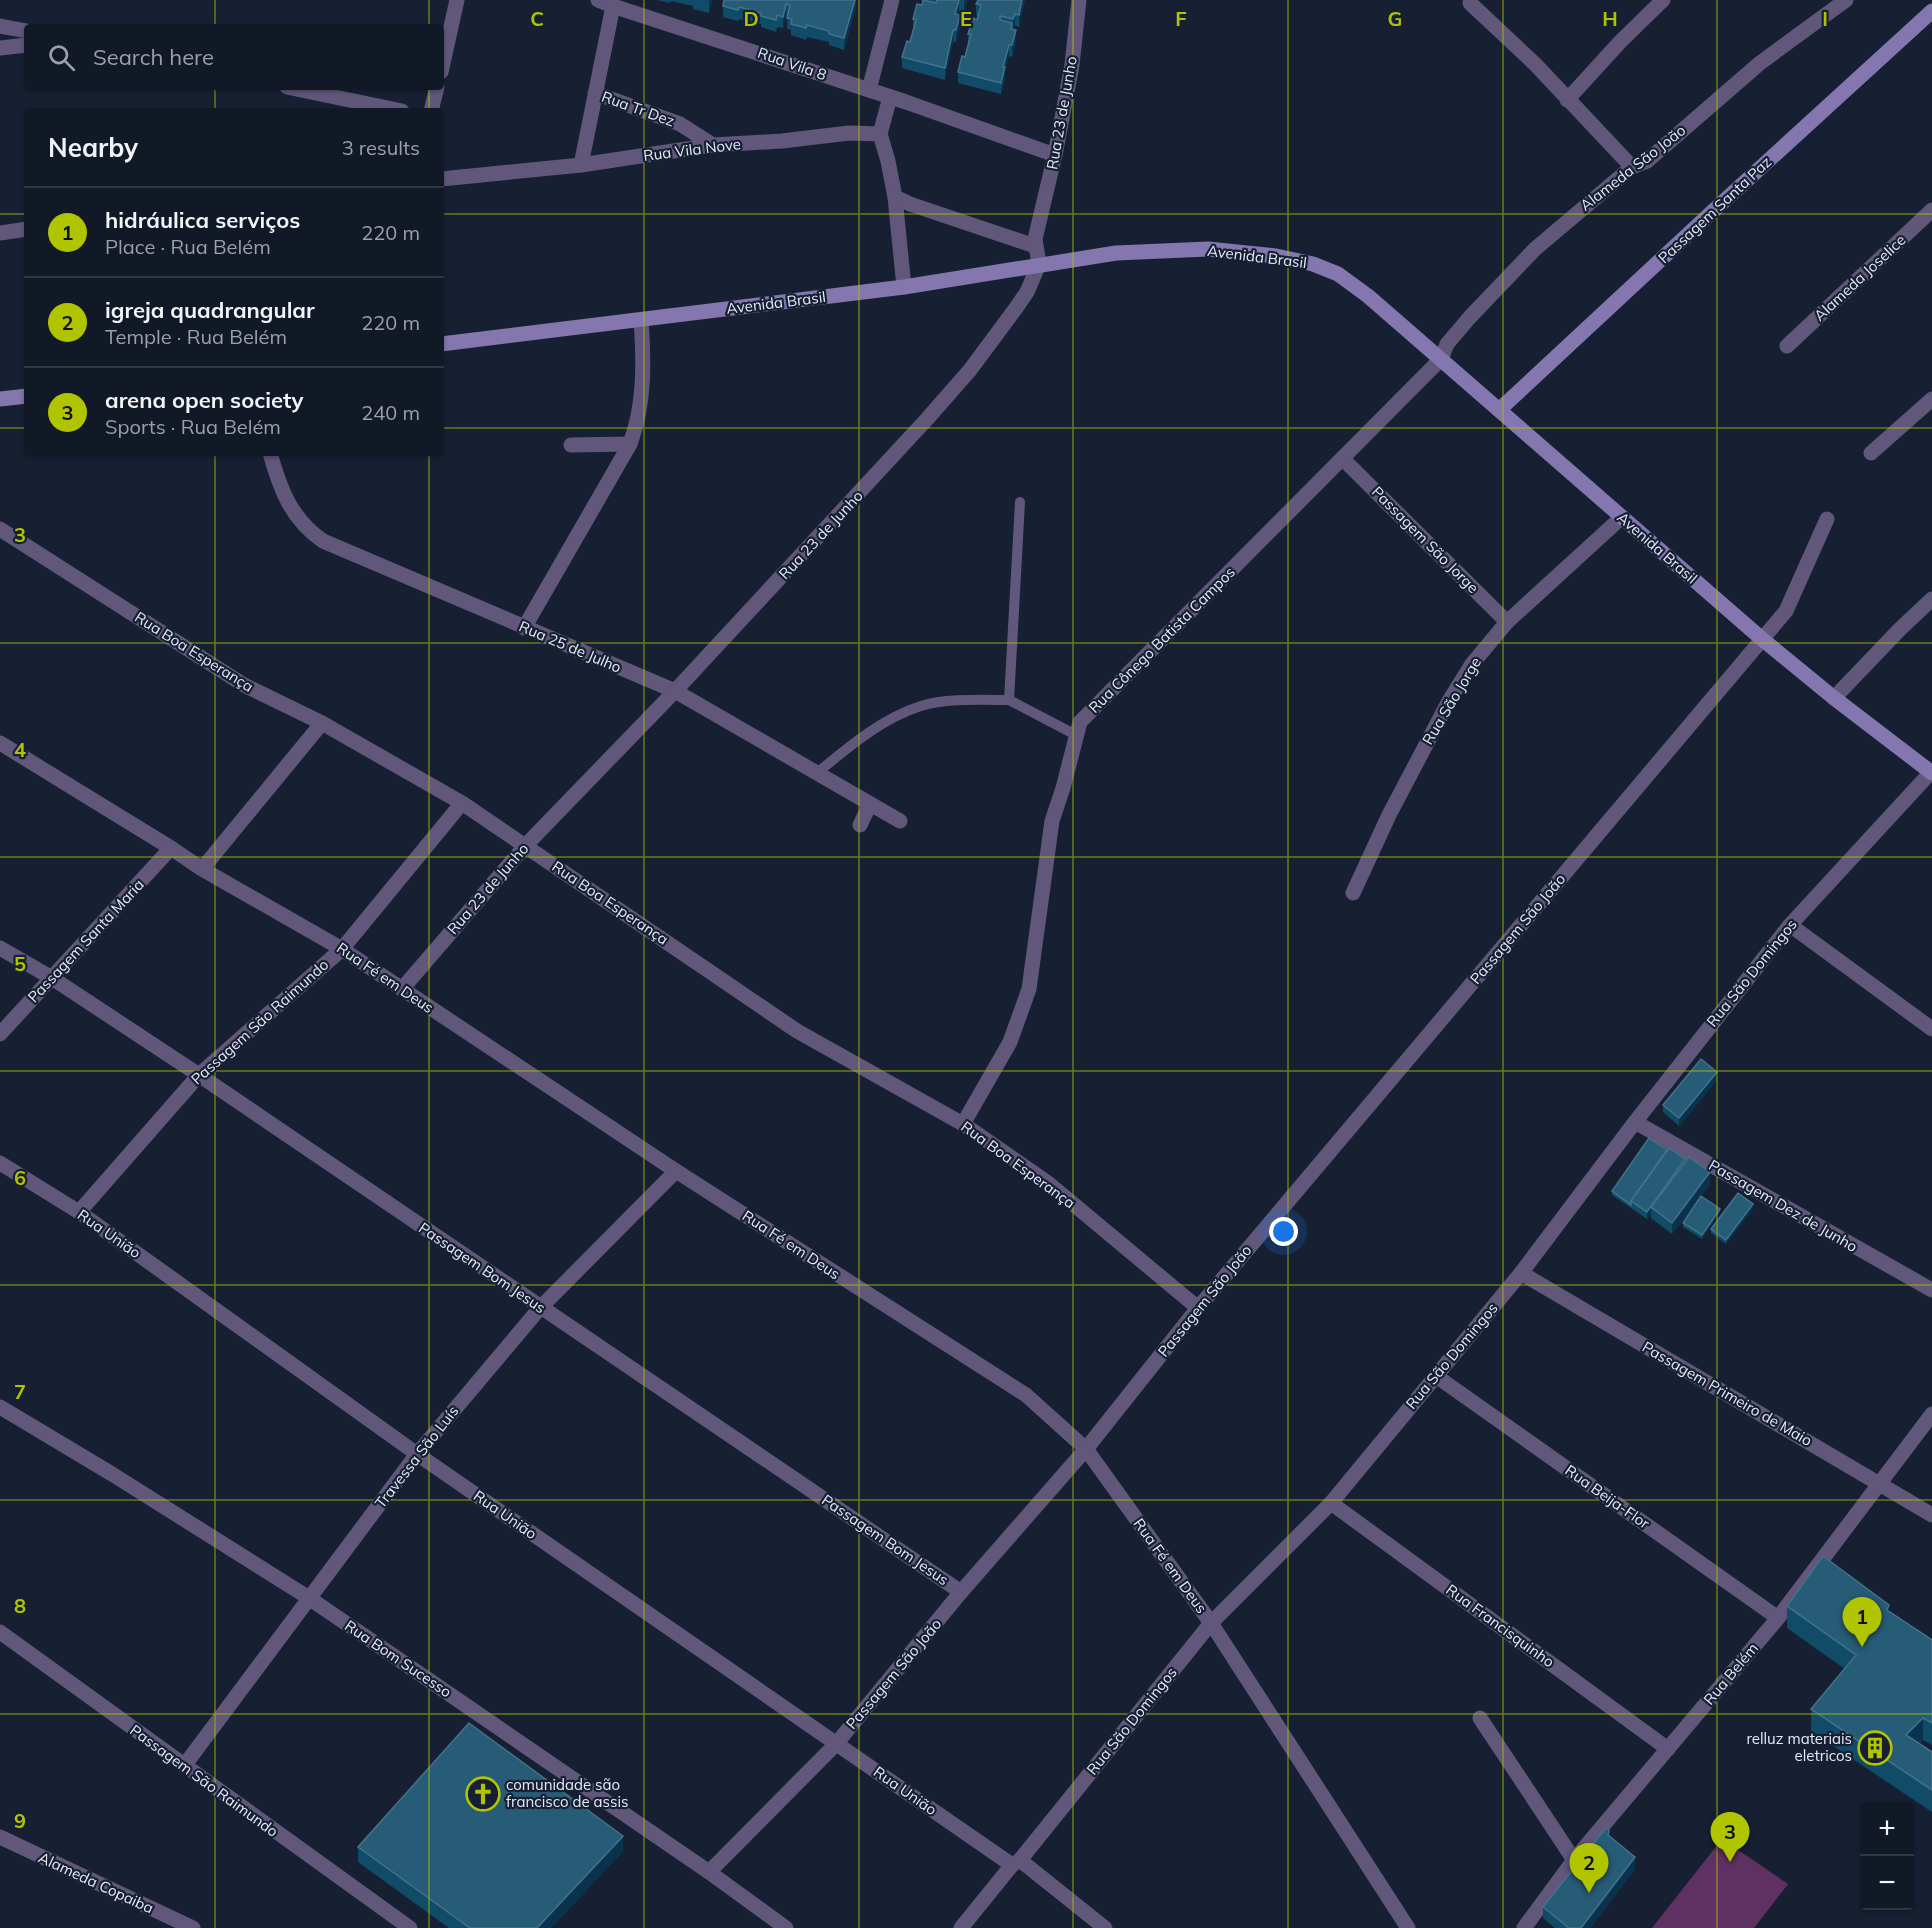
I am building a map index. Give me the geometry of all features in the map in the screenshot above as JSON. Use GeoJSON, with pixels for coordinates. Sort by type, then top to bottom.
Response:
{"type":"FeatureCollection","features":[{"type":"Feature","properties":{"kind":"main road","name":"Passagem Santa Paz"},"geometry":{"type":"LineString","coordinates":[[1499,410],[1932,11]]}},
{"type":"Feature","properties":{"kind":"main road","name":"Avenida Brasil"},"geometry":{"type":"LineString","coordinates":[[444,344],[903,287],[1116,253],[1208,249],[1276,256],[1313,264],[1338,274],[1368,296],[1762,639],[1834,698],[1931,772]]}},
{"type":"Feature","properties":{"kind":"main road"},"geometry":{"type":"LineString","coordinates":[[0,399],[24,396]]}},
{"type":"Feature","properties":{"kind":"street"},"geometry":{"type":"LineString","coordinates":[[444,58],[457,0]]}},
{"type":"Feature","properties":{"kind":"street","name":"Rua Vila 8"},"geometry":{"type":"LineString","coordinates":[[598,0],[869,90],[1055,155]]}},
{"type":"Feature","properties":{"kind":"street"},"geometry":{"type":"LineString","coordinates":[[869,90],[892,0]]}},
{"type":"Feature","properties":{"kind":"street","name":"Rua 23 de Junho"},"geometry":{"type":"LineString","coordinates":[[402,989],[526,845],[675,692],[884,467],[970,370],[1027,292],[1039,264],[1035,239],[1055,155],[1071,65],[1079,0]]}},
{"type":"Feature","properties":{"kind":"street"},"geometry":{"type":"LineString","coordinates":[[1568,100],[1620,42],[1663,0]]}},
{"type":"Feature","properties":{"kind":"street","name":"Alameda São João"},"geometry":{"type":"LineString","coordinates":[[1441,359],[1447,344],[1470,317],[1528,256],[1571,217],[1601,195],[1632,167],[1647,161],[1760,63],[1846,0]]}},
{"type":"Feature","properties":{"kind":"street"},"geometry":{"type":"LineString","coordinates":[[1470,3],[1527,56],[1632,167]]}},
{"type":"Feature","properties":{"kind":"street"},"geometry":{"type":"LineString","coordinates":[[596,93],[613,6]]}},
{"type":"Feature","properties":{"kind":"street"},"geometry":{"type":"LineString","coordinates":[[0,26],[24,30]]}},
{"type":"Feature","properties":{"kind":"street"},"geometry":{"type":"LineString","coordinates":[[0,48],[24,45]]}},
{"type":"Feature","properties":{"kind":"street"},"geometry":{"type":"LineString","coordinates":[[301,90],[388,108]]}},
{"type":"Feature","properties":{"kind":"street"},"geometry":{"type":"LineString","coordinates":[[431,108],[436,90]]}},
{"type":"Feature","properties":{"kind":"street","name":"Rua Tr Dez"},"geometry":{"type":"LineString","coordinates":[[581,165],[596,93],[680,124],[712,145]]}},
{"type":"Feature","properties":{"kind":"street"},"geometry":{"type":"LineString","coordinates":[[890,98],[880,134],[895,197],[903,287]]}},
{"type":"Feature","properties":{"kind":"street","name":"Rua Vila Nove"},"geometry":{"type":"LineString","coordinates":[[444,179],[581,165],[712,145],[849,134],[880,134]]}},
{"type":"Feature","properties":{"kind":"street"},"geometry":{"type":"LineString","coordinates":[[895,197],[1035,246]]}},
{"type":"Feature","properties":{"kind":"street","name":"Alameda Joselice"},"geometry":{"type":"LineString","coordinates":[[1787,346],[1932,210]]}},
{"type":"Feature","properties":{"kind":"street"},"geometry":{"type":"LineString","coordinates":[[0,233],[24,230]]}},
{"type":"Feature","properties":{"kind":"street"},"geometry":{"type":"LineString","coordinates":[[524,628],[630,444],[640,413],[643,358],[641,320]]}},
{"type":"Feature","properties":{"kind":"street","name":"Rua Cônego Batista Campos"},"geometry":{"type":"LineString","coordinates":[[963,1124],[1010,1042],[1029,989],[1052,820],[1080,722],[1441,359]]}},
{"type":"Feature","properties":{"kind":"street"},"geometry":{"type":"LineString","coordinates":[[1871,453],[1932,399]]}},
{"type":"Feature","properties":{"kind":"street"},"geometry":{"type":"LineString","coordinates":[[571,445],[630,444]]}},
{"type":"Feature","properties":{"kind":"street","name":"Rua 25 de Julho"},"geometry":{"type":"LineString","coordinates":[[271,456],[280,483],[297,519],[323,542],[675,692],[900,822]]}},
{"type":"Feature","properties":{"kind":"street","name":"Passagem São Jorge"},"geometry":{"type":"LineString","coordinates":[[1343,459],[1507,621]]}},
{"type":"Feature","properties":{"kind":"street","name":"Rua São Jorge"},"geometry":{"type":"LineString","coordinates":[[1353,893],[1389,815],[1449,701],[1472,664],[1507,621],[1622,517]]}},
{"type":"Feature","properties":{"kind":"street","name":"Passagem São João"},"geometry":{"type":"LineString","coordinates":[[709,1872],[836,1744],[961,1592],[1086,1449],[1198,1308],[1786,611],[1827,519]]}},
{"type":"Feature","properties":{"kind":"street","name":"Rua Boa Esperança"},"geometry":{"type":"LineString","coordinates":[[0,529],[244,685],[322,723],[462,803],[797,1031],[963,1124],[1048,1183],[1198,1308]]}},
{"type":"Feature","properties":{"kind":"street"},"geometry":{"type":"LineString","coordinates":[[1834,698],[1932,599]]}},
{"type":"Feature","properties":{"kind":"street"},"geometry":{"type":"LineString","coordinates":[[202,869],[322,723]]}},
{"type":"Feature","properties":{"kind":"street","name":"Rua Fé em Deus"},"geometry":{"type":"LineString","coordinates":[[0,743],[202,869],[342,949],[676,1171],[1026,1395],[1086,1449],[1211,1623],[1408,1928]]}},
{"type":"Feature","properties":{"kind":"street","name":"Rua São Domingos"},"geometry":{"type":"LineString","coordinates":[[961,1928],[1211,1623],[1331,1503],[1521,1273],[1635,1122],[1790,925],[1931,772]]}},
{"type":"Feature","properties":{"kind":"street","name":"Passagem São Raimundo"},"geometry":{"type":"LineString","coordinates":[[79,1212],[199,1075],[342,949],[462,803]]}},
{"type":"Feature","properties":{"kind":"street"},"geometry":{"type":"LineString","coordinates":[[860,825],[870,804]]}},
{"type":"Feature","properties":{"kind":"street","name":"Passagem Santa Maria"},"geometry":{"type":"LineString","coordinates":[[0,1034],[171,848]]}},
{"type":"Feature","properties":{"kind":"street"},"geometry":{"type":"LineString","coordinates":[[1790,925],[1932,1029]]}},
{"type":"Feature","properties":{"kind":"street","name":"Passagem Bom Jesus"},"geometry":{"type":"LineString","coordinates":[[0,948],[52,978],[199,1075],[961,1592]]}},
{"type":"Feature","properties":{"kind":"street","name":"Passagem Dez de Junho"},"geometry":{"type":"LineString","coordinates":[[1635,1122],[1932,1290]]}},
{"type":"Feature","properties":{"kind":"street","name":"Rua União"},"geometry":{"type":"LineString","coordinates":[[0,1163],[79,1212],[417,1454],[836,1744],[1016,1863],[1105,1928]]}},
{"type":"Feature","properties":{"kind":"street","name":"Travessa São Luís"},"geometry":{"type":"LineString","coordinates":[[184,1766],[417,1454],[540,1308],[676,1171]]}},
{"type":"Feature","properties":{"kind":"street","name":"Passagem Primeiro de Maio"},"geometry":{"type":"LineString","coordinates":[[1521,1273],[1932,1515]]}},
{"type":"Feature","properties":{"kind":"street","name":"Rua Beija-Flor"},"geometry":{"type":"LineString","coordinates":[[1436,1376],[1778,1618]]}},
{"type":"Feature","properties":{"kind":"street","name":"Rua Bom Sucesso"},"geometry":{"type":"LineString","coordinates":[[0,1407],[112,1474],[309,1598],[709,1872],[786,1928]]}},
{"type":"Feature","properties":{"kind":"street","name":"Rua Belém"},"geometry":{"type":"LineString","coordinates":[[1525,1927],[1574,1860],[1778,1618],[1932,1414]]}},
{"type":"Feature","properties":{"kind":"street","name":"Rua Francisquinho"},"geometry":{"type":"LineString","coordinates":[[1331,1503],[1668,1749]]}},
{"type":"Feature","properties":{"kind":"street","name":"Passagem São Raimundo"},"geometry":{"type":"LineString","coordinates":[[0,1632],[410,1928]]}},
{"type":"Feature","properties":{"kind":"street"},"geometry":{"type":"LineString","coordinates":[[1480,1718],[1574,1860]]}},
{"type":"Feature","properties":{"kind":"street","name":"Alameda Copaiba"},"geometry":{"type":"LineString","coordinates":[[0,1838],[193,1928]]}},
{"type":"Feature","properties":{"kind":"lane"},"geometry":{"type":"LineString","coordinates":[[1009,699],[1020,502]]}},
{"type":"Feature","properties":{"kind":"lane"},"geometry":{"type":"LineString","coordinates":[[816,773],[855,741],[886,722],[921,706],[962,700],[1009,699],[1076,735]]}},
{"type":"Feature","properties":{"kind":"shaded area"},"geometry":{"type":"Polygon","coordinates":[[[1722,1839],[1788,1884],[1754,1928],[1652,1928],[1722,1839]]]}},
{"type":"Feature","properties":{"kind":"building"},"geometry":{"type":"Polygon","coordinates":[[[724,0],[855,0],[844,38],[807,25],[806,28],[791,24],[792,19],[787,18],[790,5],[786,4],[783,17],[777,15],[776,20],[739,7],[738,10],[723,6],[724,0]]]}},
{"type":"Feature","properties":{"kind":"building"},"geometry":{"type":"Polygon","coordinates":[[[923,0],[936,3],[937,0],[959,0],[955,14],[960,15],[956,30],[953,30],[945,68],[902,57],[907,41],[910,42],[916,20],[913,19],[917,4],[922,5],[923,0]]]}},
{"type":"Feature","properties":{"kind":"building"},"geometry":{"type":"Polygon","coordinates":[[[978,0],[1022,0],[1019,15],[1015,14],[1013,19],[1000,16],[1000,20],[1012,23],[1011,29],[1016,30],[1012,45],[1009,45],[1001,83],[958,72],[962,56],[965,57],[973,18],[977,20],[981,5],[976,4],[978,0]]]}},
{"type":"Feature","properties":{"kind":"building"},"geometry":{"type":"Polygon","coordinates":[[[1701,1059],[1717,1072],[1679,1118],[1663,1105],[1701,1059]]]}},
{"type":"Feature","properties":{"kind":"building"},"geometry":{"type":"Polygon","coordinates":[[[1649,1138],[1667,1150],[1631,1201],[1631,1205],[1612,1191],[1649,1138]]]}},
{"type":"Feature","properties":{"kind":"building"},"geometry":{"type":"Polygon","coordinates":[[[1669,1148],[1685,1159],[1647,1212],[1631,1201],[1669,1148]]]}},
{"type":"Feature","properties":{"kind":"building"},"geometry":{"type":"Polygon","coordinates":[[[1689,1157],[1710,1172],[1672,1223],[1651,1207],[1689,1157]]]}},
{"type":"Feature","properties":{"kind":"building"},"geometry":{"type":"Polygon","coordinates":[[[1738,1193],[1753,1204],[1726,1240],[1711,1229],[1738,1193]]]}},
{"type":"Feature","properties":{"kind":"building"},"geometry":{"type":"Polygon","coordinates":[[[1701,1196],[1720,1209],[1702,1235],[1683,1223],[1701,1196]]]}},
{"type":"Feature","properties":{"kind":"building"},"geometry":{"type":"Polygon","coordinates":[[[1823,1556],[1889,1605],[1887,1610],[1932,1640],[1932,1723],[1923,1718],[1906,1735],[1932,1752],[1932,1790],[1811,1709],[1856,1655],[1787,1606],[1823,1556]]]}},
{"type":"Feature","properties":{"kind":"building","name":"comunidade são francisco de assis"},"geometry":{"type":"Polygon","coordinates":[[[469,1723],[623,1836],[537,1928],[470,1928],[358,1847],[469,1723]]]}},
{"type":"Feature","properties":{"kind":"building"},"geometry":{"type":"Polygon","coordinates":[[[1606,1828],[1609,1830],[1608,1835],[1635,1857],[1581,1928],[1569,1928],[1543,1907],[1606,1828]]]}},
{"type":"Feature","properties":{"kind":"place","name":"hidráulica serviços"},"geometry":{"type":"Point","coordinates":[1862,1647]}},
{"type":"Feature","properties":{"kind":"place","name":"relluz materiais eletricos"},"geometry":{"type":"Point","coordinates":[1875,1748]}},
{"type":"Feature","properties":{"kind":"place","name":"comunidade são francisco de assis"},"geometry":{"type":"Point","coordinates":[483,1794]}},
{"type":"Feature","properties":{"kind":"place","name":"arena open society"},"geometry":{"type":"Point","coordinates":[1730,1862]}},
{"type":"Feature","properties":{"kind":"place","name":"igreja quadrangular"},"geometry":{"type":"Point","coordinates":[1589,1893]}}]}
